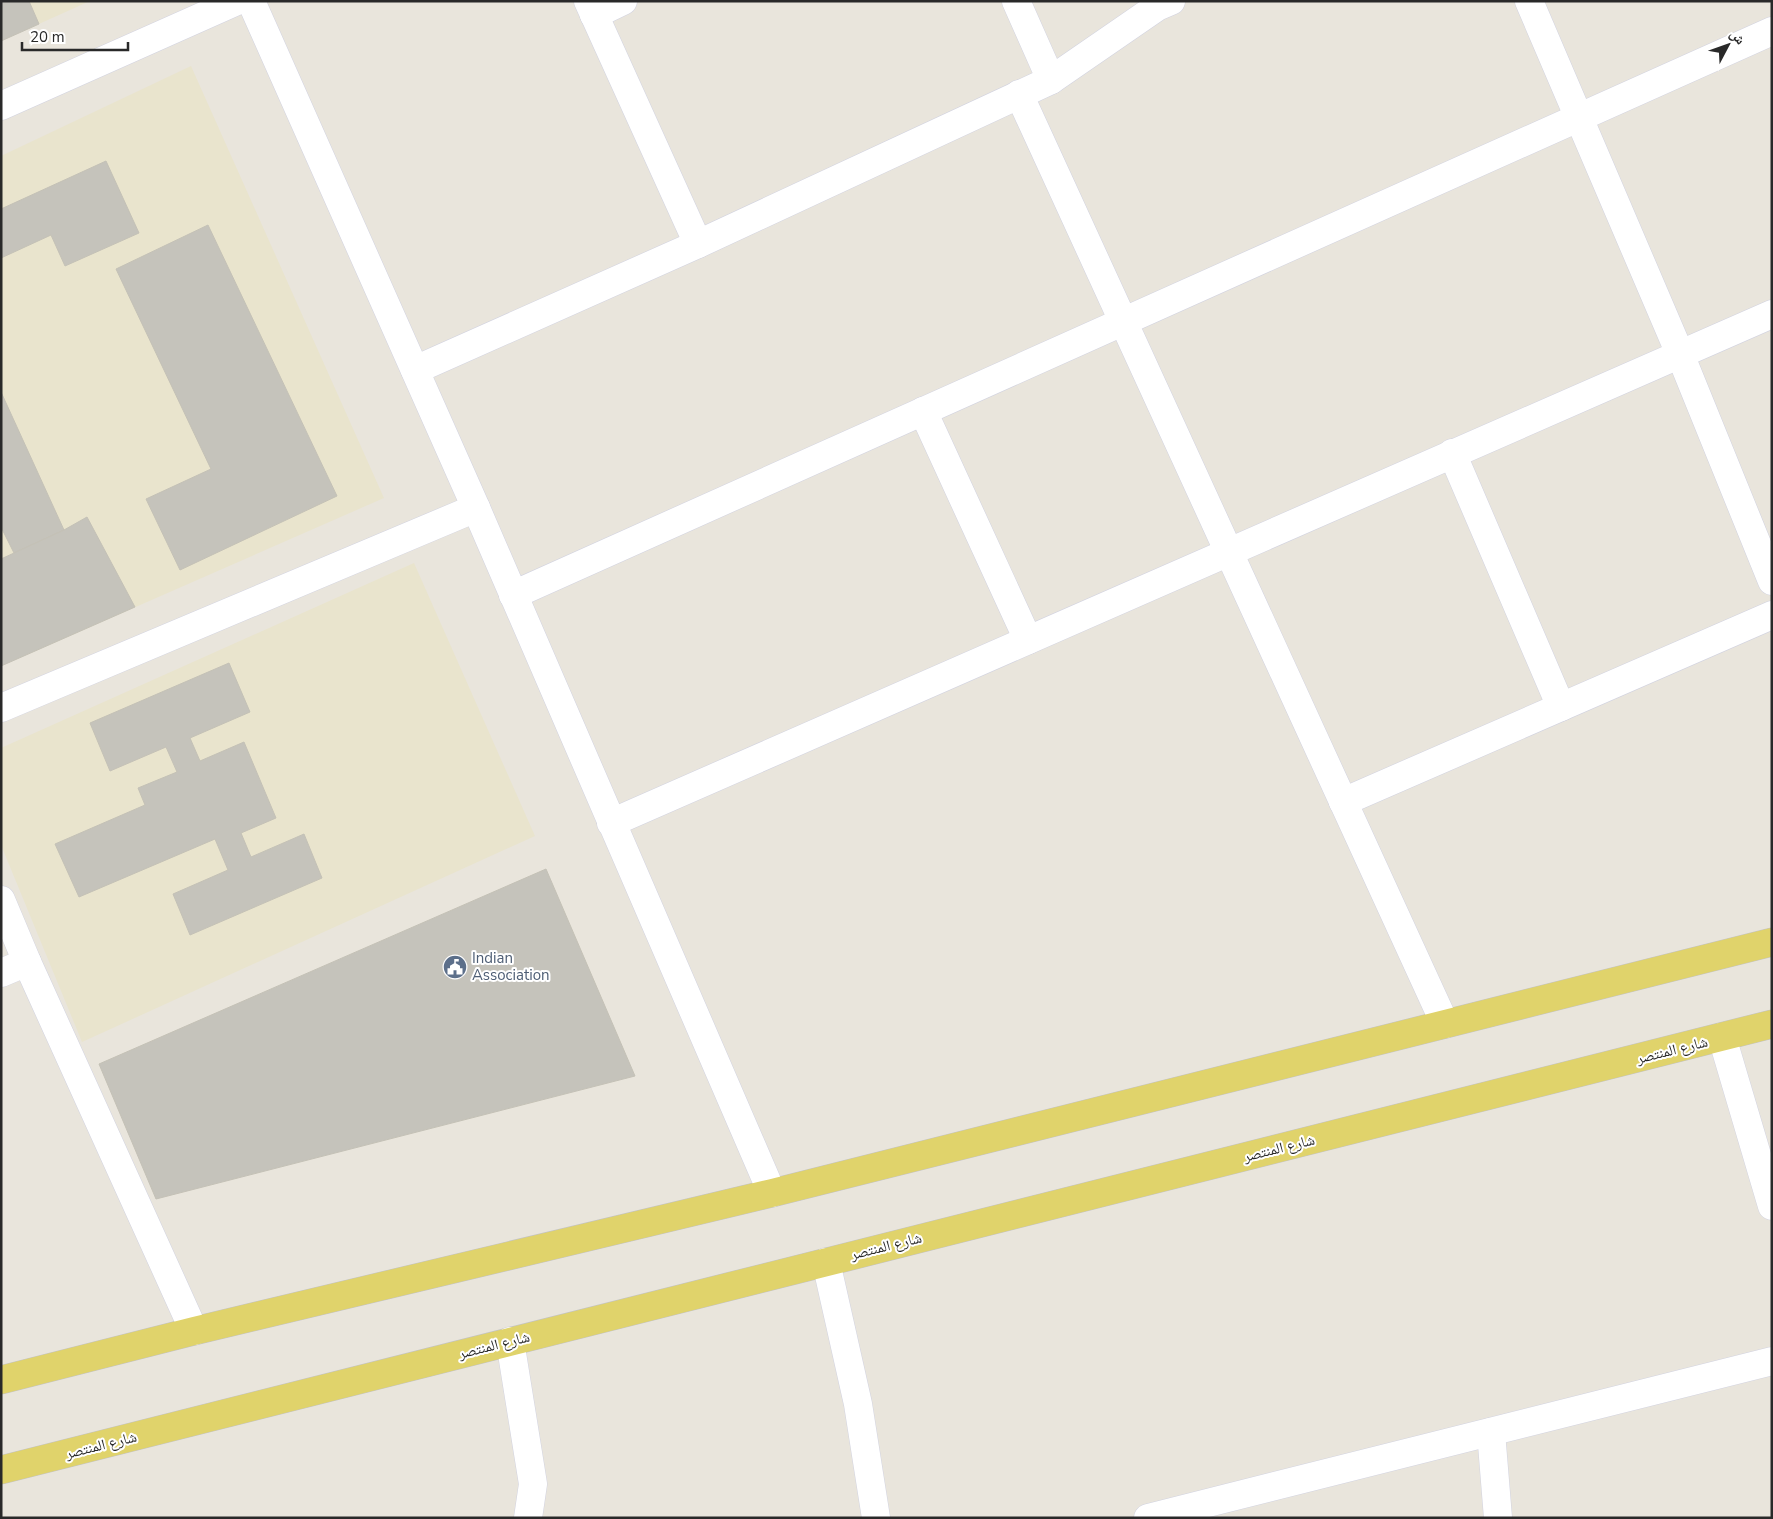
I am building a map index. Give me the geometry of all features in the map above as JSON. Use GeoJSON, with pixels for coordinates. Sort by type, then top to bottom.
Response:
{"type":"FeatureCollection","features":[{"type":"Feature","properties":{"kind":"main road"},"geometry":{"type":"LineString","coordinates":[[1,1380],[194,1331],[772,1193],[1772,942]]}},
{"type":"Feature","properties":{"kind":"main road","name":"شارع المنتصر"},"geometry":{"type":"LineString","coordinates":[[1,1470],[1772,1024]]}},
{"type":"Feature","properties":{"kind":"street"},"geometry":{"type":"LineString","coordinates":[[1,106],[237,1]]}},
{"type":"Feature","properties":{"kind":"street"},"geometry":{"type":"LineString","coordinates":[[251,1],[476,508],[772,1193]]}},
{"type":"Feature","properties":{"kind":"street"},"geometry":{"type":"LineString","coordinates":[[623,1],[591,8],[698,244]]}},
{"type":"Feature","properties":{"kind":"street"},"geometry":{"type":"LineString","coordinates":[[1016,1],[1051,80]]}},
{"type":"Feature","properties":{"kind":"street"},"geometry":{"type":"LineString","coordinates":[[415,370],[698,244],[1051,80],[1157,7],[1171,1]]}},
{"type":"Feature","properties":{"kind":"street"},"geometry":{"type":"LineString","coordinates":[[1529,1],[1680,354],[1772,582]]}},
{"type":"Feature","properties":{"kind":"street"},"geometry":{"type":"LineString","coordinates":[[513,595],[1772,31]]}},
{"type":"Feature","properties":{"kind":"street"},"geometry":{"type":"LineString","coordinates":[[1019,94],[1445,1024]]}},
{"type":"Feature","properties":{"kind":"street"},"geometry":{"type":"LineString","coordinates":[[611,823],[1772,314]]}},
{"type":"Feature","properties":{"kind":"street"},"geometry":{"type":"LineString","coordinates":[[923,411],[1028,640]]}},
{"type":"Feature","properties":{"kind":"street"},"geometry":{"type":"LineString","coordinates":[[1452,453],[1561,707]]}},
{"type":"Feature","properties":{"kind":"street"},"geometry":{"type":"LineString","coordinates":[[1,708],[476,508]]}},
{"type":"Feature","properties":{"kind":"street"},"geometry":{"type":"LineString","coordinates":[[1343,802],[1772,615]]}},
{"type":"Feature","properties":{"kind":"street"},"geometry":{"type":"LineString","coordinates":[[1,900],[27,962],[194,1331]]}},
{"type":"Feature","properties":{"kind":"street"},"geometry":{"type":"LineString","coordinates":[[1,973],[27,962]]}},
{"type":"Feature","properties":{"kind":"street"},"geometry":{"type":"LineString","coordinates":[[1722,1037],[1772,1206]]}},
{"type":"Feature","properties":{"kind":"street"},"geometry":{"type":"LineString","coordinates":[[826,1262],[858,1404],[876,1518]]}},
{"type":"Feature","properties":{"kind":"street"},"geometry":{"type":"LineString","coordinates":[[510,1341],[533,1484],[528,1518]]}},
{"type":"Feature","properties":{"kind":"street"},"geometry":{"type":"LineString","coordinates":[[1148,1518],[1772,1361]]}},
{"type":"Feature","properties":{"kind":"street"},"geometry":{"type":"LineString","coordinates":[[1491,1432],[1498,1518]]}},
{"type":"Feature","properties":{"kind":"shaded area"},"geometry":{"type":"Polygon","coordinates":[[[1,1],[90,1],[1,41],[1,1]]]}},
{"type":"Feature","properties":{"kind":"shaded area"},"geometry":{"type":"Polygon","coordinates":[[[191,66],[384,498],[1,666],[1,156],[191,66]]]}},
{"type":"Feature","properties":{"kind":"shaded area"},"geometry":{"type":"Polygon","coordinates":[[[414,563],[535,836],[82,1042],[1,845],[1,748],[414,563]]]}},
{"type":"Feature","properties":{"kind":"building"},"geometry":{"type":"Polygon","coordinates":[[[1,1],[29,1],[39,24],[1,41],[1,1]]]}},
{"type":"Feature","properties":{"kind":"building"},"geometry":{"type":"Polygon","coordinates":[[[106,161],[139,233],[65,266],[51,235],[1,258],[1,209],[106,161]]]}},
{"type":"Feature","properties":{"kind":"building"},"geometry":{"type":"Polygon","coordinates":[[[208,225],[337,496],[180,570],[146,499],[211,469],[116,269],[208,225]]]}},
{"type":"Feature","properties":{"kind":"building"},"geometry":{"type":"Polygon","coordinates":[[[1,392],[64,530],[14,553],[1,527],[1,392]]]}},
{"type":"Feature","properties":{"kind":"building"},"geometry":{"type":"Polygon","coordinates":[[[87,517],[135,607],[1,666],[1,559],[64,530],[87,517]]]}},
{"type":"Feature","properties":{"kind":"building"},"geometry":{"type":"Polygon","coordinates":[[[229,663],[250,712],[190,738],[200,761],[244,742],[276,818],[241,833],[251,857],[304,834],[322,878],[190,935],[173,894],[228,870],[215,839],[79,897],[55,844],[145,805],[138,788],[177,772],[166,747],[110,771],[90,723],[229,663]]]}},
{"type":"Feature","properties":{"kind":"building","name":"Indian Association"},"geometry":{"type":"Polygon","coordinates":[[[546,869],[635,1076],[156,1199],[99,1064],[546,869]]]}},
{"type":"Feature","properties":{"kind":"place","name":"Indian Association"},"geometry":{"type":"Point","coordinates":[455,967]}}]}
